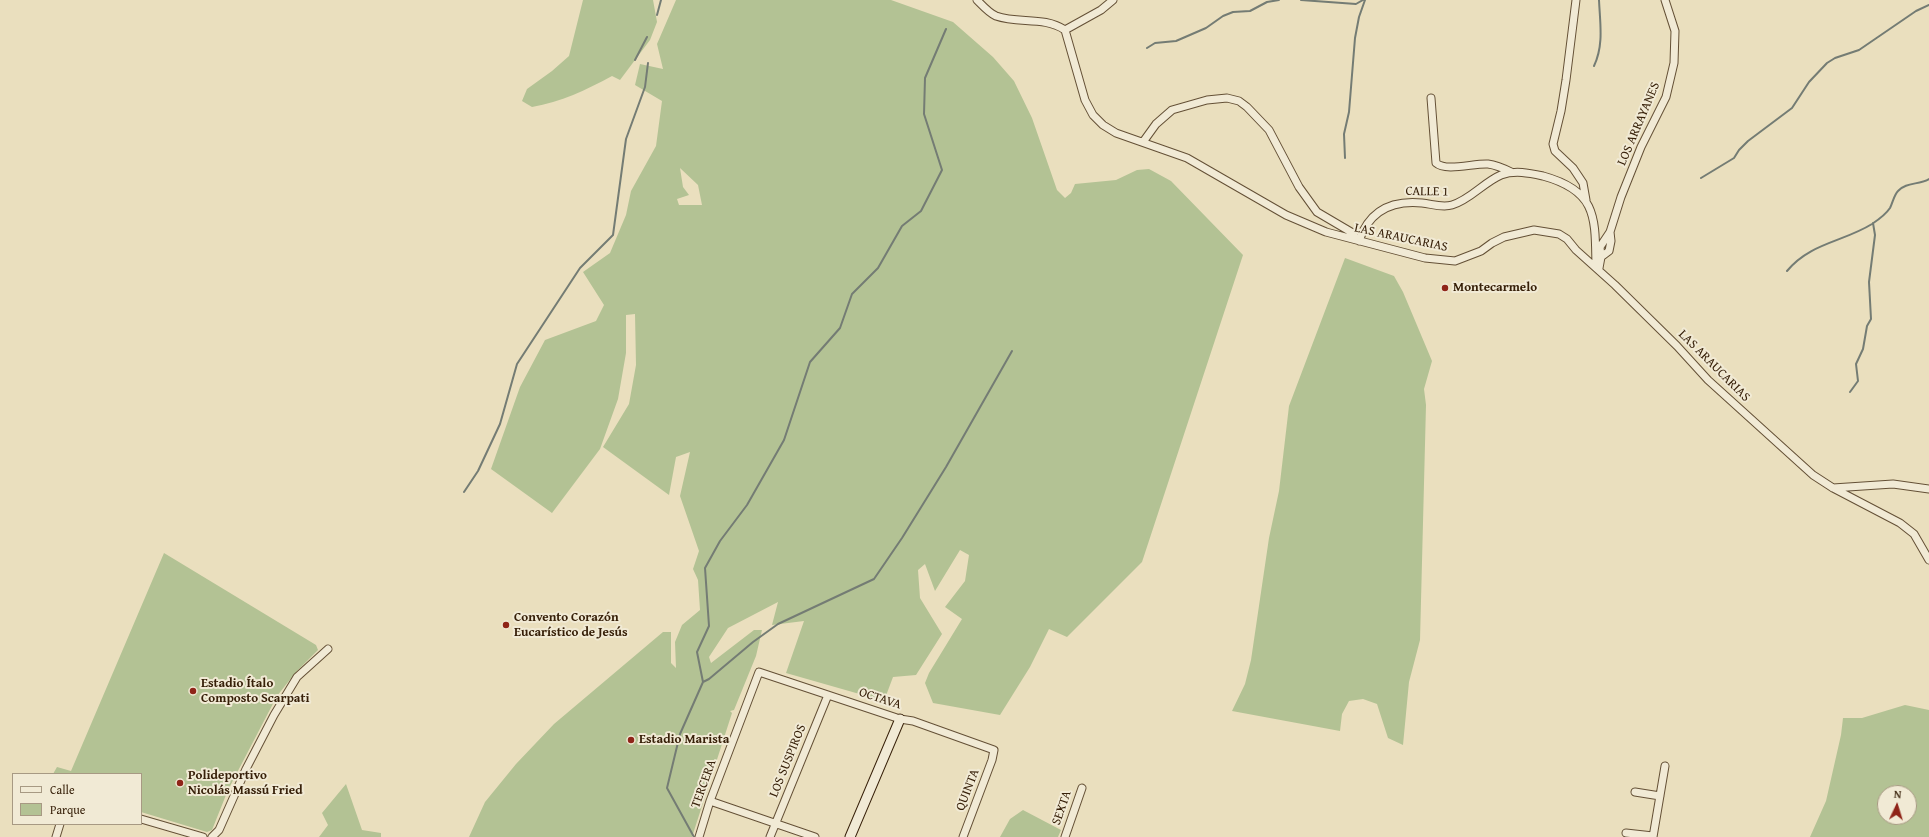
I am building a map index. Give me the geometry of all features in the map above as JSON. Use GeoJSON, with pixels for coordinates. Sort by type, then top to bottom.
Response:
{"type":"FeatureCollection","features":[{"type":"Feature","properties":{"kind":"street"},"geometry":{"type":"LineString","coordinates":[[977,0],[994,15],[1007,19],[1048,22],[1058,25],[1065,30],[1101,10],[1113,0]]}},
{"type":"Feature","properties":{"kind":"street"},"geometry":{"type":"LineString","coordinates":[[1576,0],[1561,112],[1553,144],[1555,151],[1573,168],[1583,183],[1586,200]]}},
{"type":"Feature","properties":{"kind":"street","name":"LOS ARRAYANES"},"geometry":{"type":"LineString","coordinates":[[1597,268],[1601,257],[1600,247],[1610,232],[1621,197],[1641,147],[1666,97],[1673,70],[1675,31],[1665,0]]}},
{"type":"Feature","properties":{"kind":"street","name":"LAS ARAUCARIAS"},"geometry":{"type":"LineString","coordinates":[[1065,30],[1085,100],[1093,114],[1103,125],[1116,133],[1187,158],[1286,215],[1326,232],[1425,258],[1455,261],[1481,251],[1492,243],[1504,238],[1534,230],[1550,231],[1559,234],[1567,239],[1677,346],[1708,380],[1813,475],[1833,488],[1900,523],[1914,534],[1929,560]]}},
{"type":"Feature","properties":{"kind":"street"},"geometry":{"type":"LineString","coordinates":[[1143,142],[1156,124],[1172,110],[1208,100],[1227,98],[1239,101],[1247,107],[1269,130],[1299,186],[1317,212],[1351,232],[1359,241]]}},
{"type":"Feature","properties":{"kind":"street"},"geometry":{"type":"LineString","coordinates":[[1431,98],[1436,163],[1444,167],[1488,164],[1500,166],[1511,172]]}},
{"type":"Feature","properties":{"kind":"street","name":"CALLE 1"},"geometry":{"type":"LineString","coordinates":[[1359,241],[1364,228],[1372,216],[1382,210],[1406,202],[1440,206],[1452,205],[1500,176],[1511,172],[1526,172],[1563,183],[1576,190],[1586,200],[1593,215],[1597,268]]}},
{"type":"Feature","properties":{"kind":"street"},"geometry":{"type":"LineString","coordinates":[[1833,488],[1893,484],[1929,490]]}},
{"type":"Feature","properties":{"kind":"street"},"geometry":{"type":"LineString","coordinates":[[212,837],[219,830],[246,768],[296,677],[328,649]]}},
{"type":"Feature","properties":{"kind":"street","name":"OCTAVA"},"geometry":{"type":"LineString","coordinates":[[759,672],[900,719],[913,721],[994,750]]}},
{"type":"Feature","properties":{"kind":"street","name":"TERCERA"},"geometry":{"type":"LineString","coordinates":[[699,837],[710,801],[759,672]]}},
{"type":"Feature","properties":{"kind":"street","name":"LOS SUSPIROS"},"geometry":{"type":"LineString","coordinates":[[770,837],[828,695]]}},
{"type":"Feature","properties":{"kind":"street"},"geometry":{"type":"LineString","coordinates":[[850,837],[900,719]]}},
{"type":"Feature","properties":{"kind":"street","name":"QUINTA"},"geometry":{"type":"LineString","coordinates":[[963,837],[992,760],[994,750]]}},
{"type":"Feature","properties":{"kind":"street"},"geometry":{"type":"LineString","coordinates":[[1626,833],[1653,837],[1665,766]]}},
{"type":"Feature","properties":{"kind":"street","name":"SEXTA"},"geometry":{"type":"LineString","coordinates":[[1065,837],[1082,788]]}},
{"type":"Feature","properties":{"kind":"street"},"geometry":{"type":"LineString","coordinates":[[1635,792],[1660,796]]}},
{"type":"Feature","properties":{"kind":"street"},"geometry":{"type":"LineString","coordinates":[[710,801],[776,822],[815,837]]}},
{"type":"Feature","properties":{"kind":"street"},"geometry":{"type":"LineString","coordinates":[[142,819],[203,837]]}},
{"type":"Feature","properties":{"kind":"street"},"geometry":{"type":"LineString","coordinates":[[56,837],[60,825]]}},
{"type":"Feature","properties":{"kind":"green space"},"geometry":{"type":"Polygon","coordinates":[[[583,0],[653,0],[657,22],[650,40],[620,80],[612,76],[573,95],[532,107],[522,101],[527,89],[552,71],[569,56],[583,0]]]}},
{"type":"Feature","properties":{"kind":"green space"},"geometry":{"type":"Polygon","coordinates":[[[676,0],[891,0],[953,22],[993,57],[1014,81],[1032,118],[1057,190],[1065,198],[1071,193],[1075,184],[1116,180],[1137,170],[1149,169],[1171,181],[1243,255],[1142,562],[1067,637],[1049,629],[1030,667],[1000,715],[933,703],[925,683],[929,673],[962,619],[945,607],[965,581],[969,555],[960,550],[935,591],[925,564],[918,570],[920,598],[942,634],[916,675],[893,677],[884,701],[786,673],[804,621],[772,625],[778,602],[728,628],[709,657],[711,663],[754,630],[762,630],[756,656],[734,710],[730,711],[732,713],[692,837],[469,837],[485,802],[516,764],[554,724],[663,632],[671,632],[671,663],[676,668],[675,642],[682,625],[700,610],[698,580],[693,569],[699,551],[680,496],[690,452],[676,457],[669,495],[603,447],[629,404],[636,365],[635,314],[626,315],[626,353],[618,399],[600,449],[552,513],[491,469],[520,387],[545,340],[596,321],[604,305],[583,272],[610,253],[626,215],[631,191],[656,146],[662,101],[635,85],[640,64],[663,69],[657,44],[676,0]],[[680,168],[683,187],[689,195],[677,199],[679,205],[702,205],[698,185],[680,168]]]}},
{"type":"Feature","properties":{"kind":"green space"},"geometry":{"type":"Polygon","coordinates":[[[1345,258],[1394,276],[1403,292],[1432,361],[1424,389],[1426,405],[1420,640],[1409,682],[1403,745],[1388,738],[1377,704],[1363,699],[1349,701],[1342,714],[1340,731],[1232,711],[1245,684],[1251,660],[1269,538],[1279,491],[1289,406],[1345,258]]]}},
{"type":"Feature","properties":{"kind":"green space","name":"Estadio Ítalo Composto Scarpati"},"geometry":{"type":"Polygon","coordinates":[[[164,553],[316,645],[318,650],[296,672],[277,696],[228,790],[212,830],[207,832],[142,812],[142,773],[54,773],[57,767],[71,771],[164,553]]]}},
{"type":"Feature","properties":{"kind":"green space"},"geometry":{"type":"Polygon","coordinates":[[[1905,705],[1929,710],[1929,837],[1810,837],[1826,801],[1841,735],[1843,718],[1862,718],[1905,705]]]}},
{"type":"Feature","properties":{"kind":"green space"},"geometry":{"type":"Polygon","coordinates":[[[346,784],[362,830],[381,833],[381,837],[319,837],[328,825],[322,813],[346,784]]]}},
{"type":"Feature","properties":{"kind":"green space"},"geometry":{"type":"Polygon","coordinates":[[[1023,810],[1061,830],[1058,837],[1000,837],[1010,819],[1023,810]]]}},
{"type":"Feature","properties":{"kind":"waterway"},"geometry":{"type":"LineString","coordinates":[[657,15],[661,0]]}},
{"type":"Feature","properties":{"kind":"waterway"},"geometry":{"type":"LineString","coordinates":[[1147,48],[1155,43],[1176,41],[1206,28],[1223,16],[1233,12],[1250,11],[1267,2],[1279,0]]}},
{"type":"Feature","properties":{"kind":"waterway"},"geometry":{"type":"LineString","coordinates":[[1301,0],[1356,4],[1363,0]]}},
{"type":"Feature","properties":{"kind":"waterway"},"geometry":{"type":"LineString","coordinates":[[1345,158],[1344,134],[1349,112],[1355,38],[1359,17],[1365,0]]}},
{"type":"Feature","properties":{"kind":"waterway"},"geometry":{"type":"LineString","coordinates":[[1594,66],[1600,42],[1599,0]]}},
{"type":"Feature","properties":{"kind":"waterway"},"geometry":{"type":"LineString","coordinates":[[1701,178],[1734,158],[1739,150],[1748,141],[1792,108],[1809,82],[1827,63],[1835,58],[1859,50],[1916,11],[1929,5]]}},
{"type":"Feature","properties":{"kind":"waterway"},"geometry":{"type":"LineString","coordinates":[[694,837],[667,788],[680,734],[703,682],[697,652],[709,626],[705,568],[720,541],[747,505],[784,440],[810,362],[840,328],[852,294],[878,268],[902,226],[921,211],[942,170],[924,114],[925,78],[946,29]]}},
{"type":"Feature","properties":{"kind":"waterway"},"geometry":{"type":"LineString","coordinates":[[635,60],[647,37]]}},
{"type":"Feature","properties":{"kind":"waterway"},"geometry":{"type":"LineString","coordinates":[[464,492],[478,471],[500,424],[517,364],[580,268],[613,235],[626,139],[645,87],[648,63]]}},
{"type":"Feature","properties":{"kind":"waterway"},"geometry":{"type":"LineString","coordinates":[[1787,271],[1806,254],[1861,230],[1877,221],[1891,206],[1895,194],[1901,188],[1929,179]]}},
{"type":"Feature","properties":{"kind":"waterway"},"geometry":{"type":"LineString","coordinates":[[1850,392],[1858,381],[1856,364],[1863,349],[1867,326],[1871,319],[1869,282],[1875,235],[1873,223]]}},
{"type":"Feature","properties":{"kind":"waterway"},"geometry":{"type":"LineString","coordinates":[[703,682],[709,679],[753,642],[778,624],[874,579],[902,538],[946,467],[1012,351]]}},
{"type":"Feature","properties":{"kind":"place","name":"Montecarmelo"},"geometry":{"type":"Point","coordinates":[1445,288]}},
{"type":"Feature","properties":{"kind":"place","name":"Convento Corazón Eucarístico de Jesús"},"geometry":{"type":"Point","coordinates":[506,625]}},
{"type":"Feature","properties":{"kind":"place","name":"Estadio Ítalo Composto Scarpati"},"geometry":{"type":"Point","coordinates":[193,691]}},
{"type":"Feature","properties":{"kind":"place","name":"Estadio Marista"},"geometry":{"type":"Point","coordinates":[631,740]}},
{"type":"Feature","properties":{"kind":"place","name":"Polideportivo Nicolás Massú Fried"},"geometry":{"type":"Point","coordinates":[180,783]}}]}
